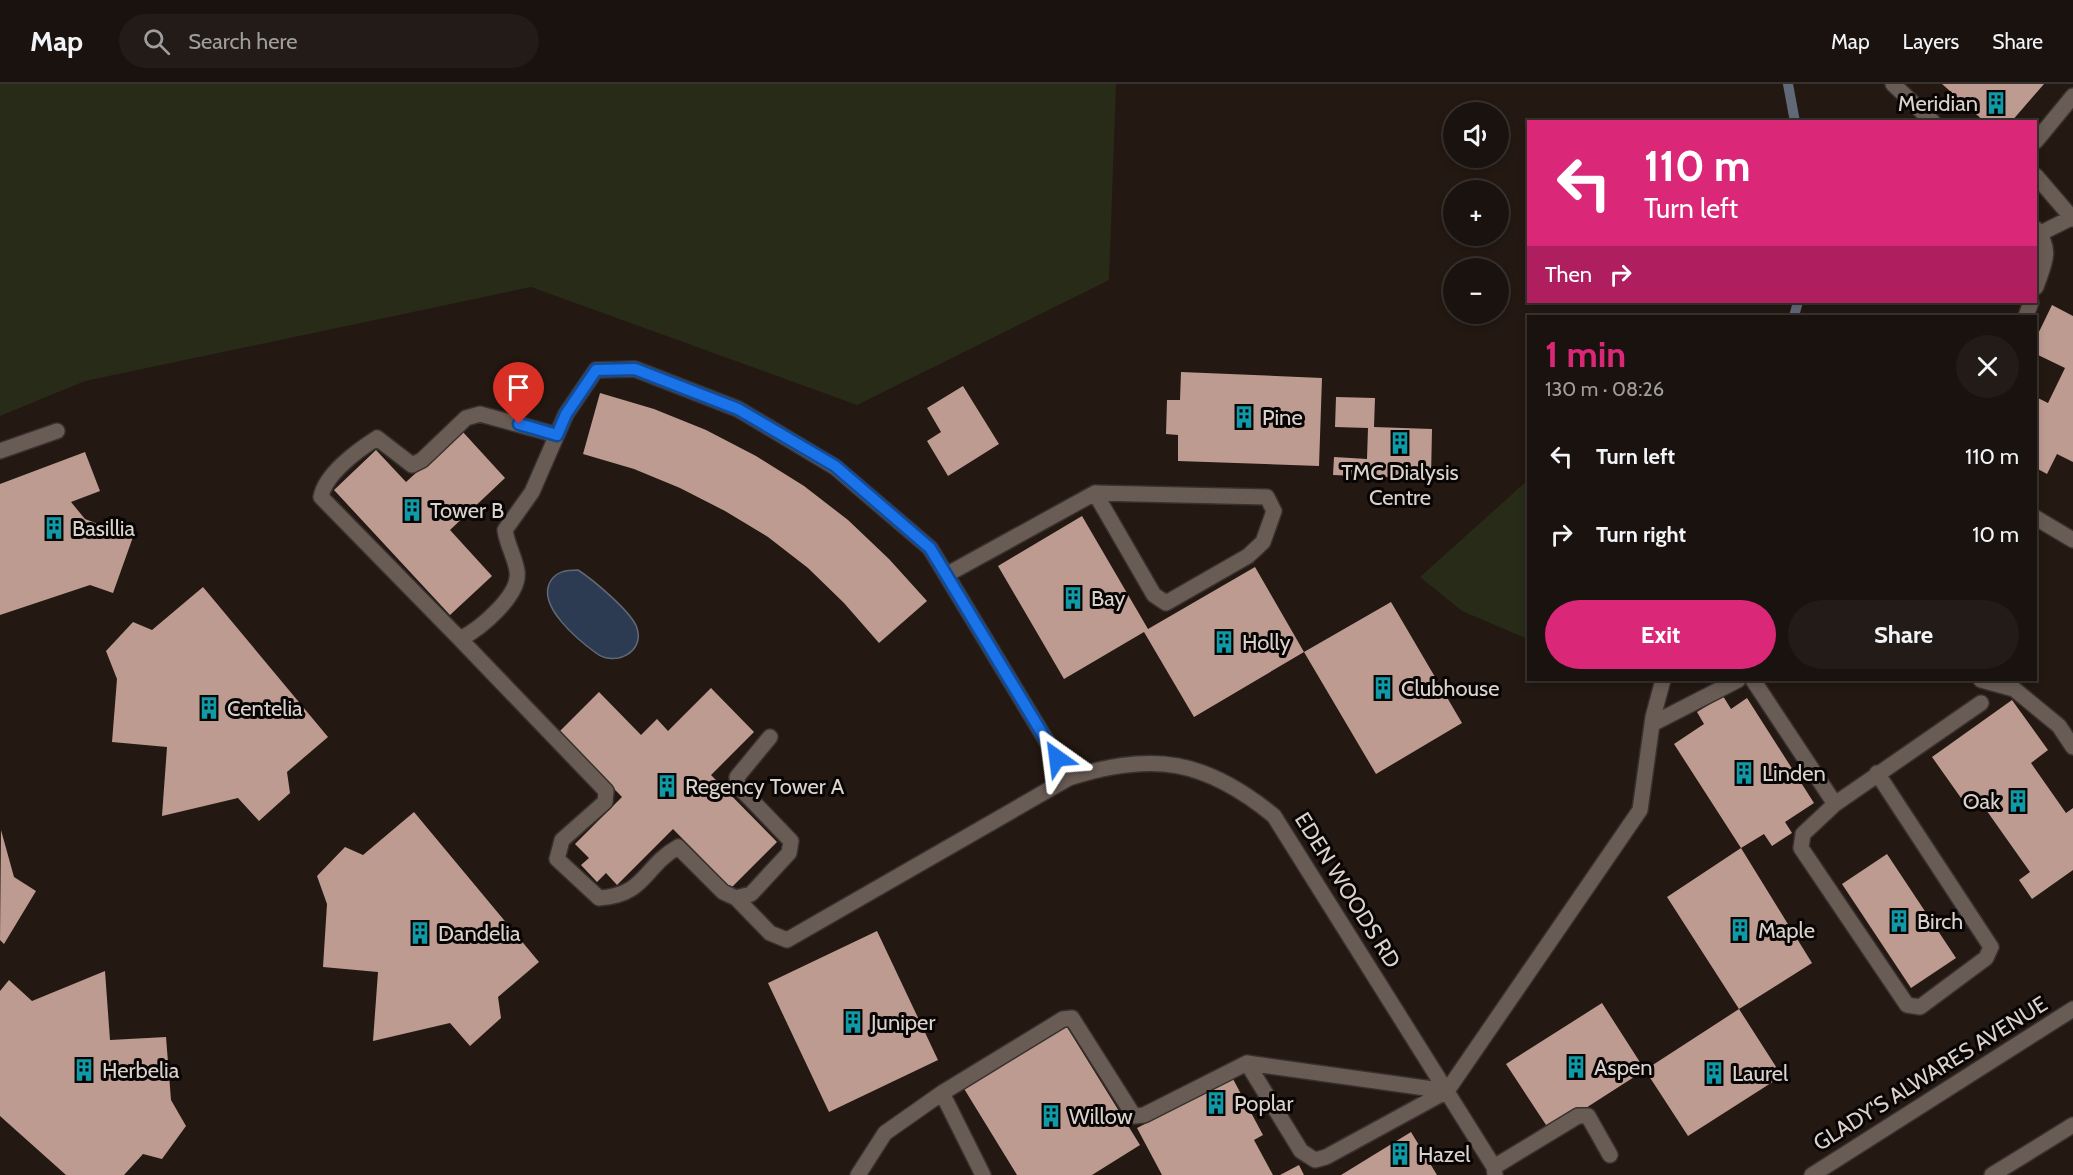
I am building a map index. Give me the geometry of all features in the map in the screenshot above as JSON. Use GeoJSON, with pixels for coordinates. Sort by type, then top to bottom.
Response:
{"type":"FeatureCollection","features":[{"type":"Feature","properties":{"kind":"street"},"geometry":{"type":"LineString","coordinates":[[1893,84],[1932,120]]}},
{"type":"Feature","properties":{"kind":"street"},"geometry":{"type":"LineString","coordinates":[[2037,140],[2073,96]]}},
{"type":"Feature","properties":{"kind":"street"},"geometry":{"type":"LineString","coordinates":[[2037,177],[2073,218],[2037,232],[2047,251],[2037,284]]}},
{"type":"Feature","properties":{"kind":"street"},"geometry":{"type":"LineString","coordinates":[[460,639],[475,632],[515,590],[517,572],[507,546],[505,530],[532,492],[566,414],[596,370],[635,369],[738,409],[835,466],[930,548],[1069,777]]}},
{"type":"Feature","properties":{"kind":"street"},"geometry":{"type":"LineString","coordinates":[[557,435],[480,414],[466,418],[422,460],[412,465],[377,438],[365,445],[323,485],[321,497],[606,791],[605,802],[562,840],[557,859],[599,898],[616,897],[633,890],[668,853],[678,848],[723,892],[736,898],[751,894],[789,853],[791,841],[738,786],[737,777],[770,737]]}},
{"type":"Feature","properties":{"kind":"street"},"geometry":{"type":"LineString","coordinates":[[0,451],[57,431]]}},
{"type":"Feature","properties":{"kind":"street"},"geometry":{"type":"LineString","coordinates":[[946,575],[1095,493],[1267,497],[1274,511],[1263,542],[1248,556],[1166,603],[1154,595],[1095,493]]}},
{"type":"Feature","properties":{"kind":"street"},"geometry":{"type":"LineString","coordinates":[[2037,519],[2073,540]]}},
{"type":"Feature","properties":{"kind":"street"},"geometry":{"type":"LineString","coordinates":[[1247,1063],[1301,1150],[1316,1160],[1326,1157],[1447,1091],[1640,810],[1652,723],[1663,681]]}},
{"type":"Feature","properties":{"kind":"street"},"geometry":{"type":"LineString","coordinates":[[1652,723],[1736,681]]}},
{"type":"Feature","properties":{"kind":"street"},"geometry":{"type":"LineString","coordinates":[[1754,681],[1835,804]]}},
{"type":"Feature","properties":{"kind":"street"},"geometry":{"type":"LineString","coordinates":[[1985,681],[2014,689],[2059,726],[2073,747]]}},
{"type":"Feature","properties":{"kind":"street"},"geometry":{"type":"LineString","coordinates":[[1877,773],[1991,947],[1986,958],[1920,1006],[1907,1005],[1801,848],[1803,834],[1835,804],[1877,773],[1981,704]]}},
{"type":"Feature","properties":{"kind":"street","name":"EDEN WOODS RD"},"geometry":{"type":"LineString","coordinates":[[736,898],[770,933],[787,940],[1069,777],[1104,766],[1141,762],[1178,765],[1213,776],[1245,792],[1274,816],[1498,1172]]}},
{"type":"Feature","properties":{"kind":"street","name":"GLADY'S ALWARES AVENUE"},"geometry":{"type":"LineString","coordinates":[[1812,1175],[2073,1009]]}},
{"type":"Feature","properties":{"kind":"street"},"geometry":{"type":"LineString","coordinates":[[858,1175],[885,1133],[942,1093],[1063,1019],[1072,1018],[1134,1116],[1144,1115],[1247,1063],[1447,1091]]}},
{"type":"Feature","properties":{"kind":"street"},"geometry":{"type":"LineString","coordinates":[[942,1093],[983,1175]]}},
{"type":"Feature","properties":{"kind":"street"},"geometry":{"type":"LineString","coordinates":[[1498,1172],[1578,1116],[1588,1116],[1610,1155]]}},
{"type":"Feature","properties":{"kind":"street"},"geometry":{"type":"LineString","coordinates":[[1992,1175],[2073,1125]]}},
{"type":"Feature","properties":{"kind":"green space"},"geometry":{"type":"Polygon","coordinates":[[[0,84],[1116,84],[1109,280],[857,405],[531,287],[85,381],[0,416],[0,84]]]}},
{"type":"Feature","properties":{"kind":"green space"},"geometry":{"type":"Polygon","coordinates":[[[1527,481],[1527,639],[1462,611],[1420,577],[1527,481]]]}},
{"type":"Feature","properties":{"kind":"water"},"geometry":{"type":"Polygon","coordinates":[[[578,570],[611,596],[634,621],[638,637],[632,651],[626,655],[611,659],[596,653],[579,640],[554,612],[548,591],[552,578],[559,573],[578,570]]]}},
{"type":"Feature","properties":{"kind":"building","name":"Meridian"},"geometry":{"type":"Polygon","coordinates":[[[1942,84],[2044,84],[2013,120],[1983,120],[1942,84]]]}},
{"type":"Feature","properties":{"kind":"building"},"geometry":{"type":"Polygon","coordinates":[[[2052,305],[2073,316],[2073,462],[2057,454],[2047,474],[2037,469],[2037,398],[2048,403],[2065,368],[2037,354],[2037,336],[2052,305]]]}},
{"type":"Feature","properties":{"kind":"building","name":"Pine"},"geometry":{"type":"Polygon","coordinates":[[[1181,372],[1322,378],[1319,466],[1178,461],[1178,435],[1166,434],[1167,400],[1180,400],[1181,372]]]}},
{"type":"Feature","properties":{"kind":"building"},"geometry":{"type":"Polygon","coordinates":[[[963,386],[999,444],[948,476],[927,441],[941,432],[927,408],[963,386]]]}},
{"type":"Feature","properties":{"kind":"building"},"geometry":{"type":"Polygon","coordinates":[[[600,393],[654,409],[706,430],[756,456],[804,486],[848,520],[889,559],[927,601],[879,643],[844,603],[808,568],[768,537],[680,488],[634,469],[583,454],[600,393]]]}},
{"type":"Feature","properties":{"kind":"building","name":"TMC Dialysis Centre"},"geometry":{"type":"Polygon","coordinates":[[[1336,397],[1375,398],[1374,427],[1432,429],[1431,479],[1333,475],[1334,457],[1367,459],[1368,428],[1335,427],[1336,397]]]}},
{"type":"Feature","properties":{"kind":"building","name":"Tower B"},"geometry":{"type":"Polygon","coordinates":[[[462,431],[505,478],[450,530],[492,576],[450,615],[334,490],[376,450],[406,482],[462,431]]]}},
{"type":"Feature","properties":{"kind":"building","name":"Basillia"},"geometry":{"type":"Polygon","coordinates":[[[85,452],[100,491],[71,502],[85,519],[133,537],[113,593],[90,585],[0,615],[0,484],[85,452]]]}},
{"type":"Feature","properties":{"kind":"building"},"geometry":{"type":"Polygon","coordinates":[[[1082,516],[1148,629],[1255,567],[1304,652],[1194,717],[1144,632],[1064,679],[998,566],[1082,516]]]}},
{"type":"Feature","properties":{"kind":"building","name":"Centelia"},"geometry":{"type":"Polygon","coordinates":[[[203,587],[328,737],[287,772],[290,793],[259,821],[238,798],[162,816],[167,747],[112,742],[117,679],[106,651],[133,622],[152,630],[203,587]]]}},
{"type":"Feature","properties":{"kind":"building","name":"Clubhouse"},"geometry":{"type":"Polygon","coordinates":[[[1391,602],[1462,723],[1376,774],[1304,652],[1391,602]]]}},
{"type":"Feature","properties":{"kind":"building","name":"Regency Tower A"},"geometry":{"type":"Polygon","coordinates":[[[711,688],[754,732],[711,775],[777,842],[731,888],[673,829],[617,885],[606,873],[597,882],[581,865],[589,858],[575,844],[622,797],[559,732],[599,692],[641,735],[657,719],[668,731],[711,688]]]}},
{"type":"Feature","properties":{"kind":"building","name":"Linden"},"geometry":{"type":"Polygon","coordinates":[[[1723,696],[1731,709],[1747,698],[1814,803],[1785,822],[1792,833],[1772,846],[1764,834],[1741,848],[1674,744],[1704,724],[1697,712],[1723,696]]]}},
{"type":"Feature","properties":{"kind":"building","name":"Oak"},"geometry":{"type":"Polygon","coordinates":[[[2012,700],[2048,750],[2031,763],[2066,813],[2073,808],[2073,870],[2032,899],[2019,880],[2030,872],[1977,797],[1966,805],[1932,757],[2012,700]]]}},
{"type":"Feature","properties":{"kind":"building","name":"Dandelia"},"geometry":{"type":"Polygon","coordinates":[[[414,812],[539,962],[498,997],[501,1018],[470,1046],[450,1023],[373,1041],[378,972],[323,967],[327,904],[317,876],[345,847],[363,855],[414,812]]]}},
{"type":"Feature","properties":{"kind":"building"},"geometry":{"type":"Polygon","coordinates":[[[1,830],[14,877],[36,891],[4,944],[0,940],[1,830]]]}},
{"type":"Feature","properties":{"kind":"building","name":"Maple"},"geometry":{"type":"Polygon","coordinates":[[[1741,848],[1812,963],[1739,1009],[1667,897],[1741,848]]]}},
{"type":"Feature","properties":{"kind":"building","name":"Birch"},"geometry":{"type":"Polygon","coordinates":[[[1887,854],[1956,958],[1911,988],[1842,884],[1887,854]]]}},
{"type":"Feature","properties":{"kind":"building","name":"Juniper"},"geometry":{"type":"Polygon","coordinates":[[[877,931],[938,1060],[829,1112],[768,983],[877,931]]]}},
{"type":"Feature","properties":{"kind":"building","name":"Herbelia"},"geometry":{"type":"Polygon","coordinates":[[[105,971],[110,1040],[166,1037],[171,1100],[186,1126],[162,1159],[143,1154],[124,1175],[66,1175],[0,1116],[0,991],[9,980],[32,1001],[105,971]]]}},
{"type":"Feature","properties":{"kind":"building","name":"Aspen"},"geometry":{"type":"Polygon","coordinates":[[[1602,1003],[1645,1070],[1550,1131],[1506,1064],[1602,1003]]]}},
{"type":"Feature","properties":{"kind":"building","name":"Laurel"},"geometry":{"type":"Polygon","coordinates":[[[1739,1009],[1782,1076],[1688,1136],[1645,1070],[1739,1009]]]}},
{"type":"Feature","properties":{"kind":"building","name":"Willow"},"geometry":{"type":"Polygon","coordinates":[[[1065,1024],[1140,1145],[1092,1175],[1017,1175],[963,1087],[1065,1024]]]}},
{"type":"Feature","properties":{"kind":"building","name":"Poplar"},"geometry":{"type":"Polygon","coordinates":[[[1233,1079],[1263,1135],[1254,1140],[1273,1175],[1162,1175],[1137,1128],[1233,1079]]]}},
{"type":"Feature","properties":{"kind":"building","name":"Hazel"},"geometry":{"type":"Polygon","coordinates":[[[1411,1132],[1437,1175],[1341,1175],[1411,1132]]]}},
{"type":"Feature","properties":{"kind":"building","name":"Poplar"},"geometry":{"type":"Polygon","coordinates":[[[1299,1165],[1304,1175],[1280,1175],[1299,1165]]]}},
{"type":"Feature","properties":{"kind":"waterway"},"geometry":{"type":"LineString","coordinates":[[1788,84],[1795,120]]}},
{"type":"Feature","properties":{"kind":"waterway"},"geometry":{"type":"LineString","coordinates":[[1794,315],[1798,303]]}},
{"type":"Feature","properties":{"kind":"place","name":"Meridian"},"geometry":{"type":"Point","coordinates":[1996,103]}},
{"type":"Feature","properties":{"kind":"place","name":"Pine"},"geometry":{"type":"Point","coordinates":[1244,417]}},
{"type":"Feature","properties":{"kind":"place","name":"TMC Dialysis Centre"},"geometry":{"type":"Point","coordinates":[1400,443]}},
{"type":"Feature","properties":{"kind":"place","name":"Tower B"},"geometry":{"type":"Point","coordinates":[412,510]}},
{"type":"Feature","properties":{"kind":"place","name":"Basillia"},"geometry":{"type":"Point","coordinates":[54,528]}},
{"type":"Feature","properties":{"kind":"place","name":"Bay"},"geometry":{"type":"Point","coordinates":[1073,598]}},
{"type":"Feature","properties":{"kind":"place","name":"Holly"},"geometry":{"type":"Point","coordinates":[1224,642]}},
{"type":"Feature","properties":{"kind":"place","name":"Clubhouse"},"geometry":{"type":"Point","coordinates":[1383,688]}},
{"type":"Feature","properties":{"kind":"place","name":"Centelia"},"geometry":{"type":"Point","coordinates":[209,708]}},
{"type":"Feature","properties":{"kind":"place","name":"Linden"},"geometry":{"type":"Point","coordinates":[1744,773]}},
{"type":"Feature","properties":{"kind":"place","name":"Regency Tower A"},"geometry":{"type":"Point","coordinates":[667,786]}},
{"type":"Feature","properties":{"kind":"place","name":"Oak"},"geometry":{"type":"Point","coordinates":[2018,801]}},
{"type":"Feature","properties":{"kind":"place","name":"Birch"},"geometry":{"type":"Point","coordinates":[1899,921]}},
{"type":"Feature","properties":{"kind":"place","name":"Maple"},"geometry":{"type":"Point","coordinates":[1740,930]}},
{"type":"Feature","properties":{"kind":"place","name":"Dandelia"},"geometry":{"type":"Point","coordinates":[420,933]}},
{"type":"Feature","properties":{"kind":"place","name":"Juniper"},"geometry":{"type":"Point","coordinates":[853,1022]}},
{"type":"Feature","properties":{"kind":"place","name":"Aspen"},"geometry":{"type":"Point","coordinates":[1576,1067]}},
{"type":"Feature","properties":{"kind":"place","name":"Herbelia"},"geometry":{"type":"Point","coordinates":[84,1070]}},
{"type":"Feature","properties":{"kind":"place","name":"Laurel"},"geometry":{"type":"Point","coordinates":[1714,1073]}},
{"type":"Feature","properties":{"kind":"place","name":"Poplar"},"geometry":{"type":"Point","coordinates":[1216,1103]}},
{"type":"Feature","properties":{"kind":"place","name":"Willow"},"geometry":{"type":"Point","coordinates":[1051,1116]}},
{"type":"Feature","properties":{"kind":"place","name":"Hazel"},"geometry":{"type":"Point","coordinates":[1400,1154]}},
{"type":"Feature","properties":{"kind":"route"},"geometry":{"type":"LineString","coordinates":[[519,424],[557,435],[566,414],[596,370],[635,369],[738,409],[835,466],[930,548],[1057,758]]}}]}
